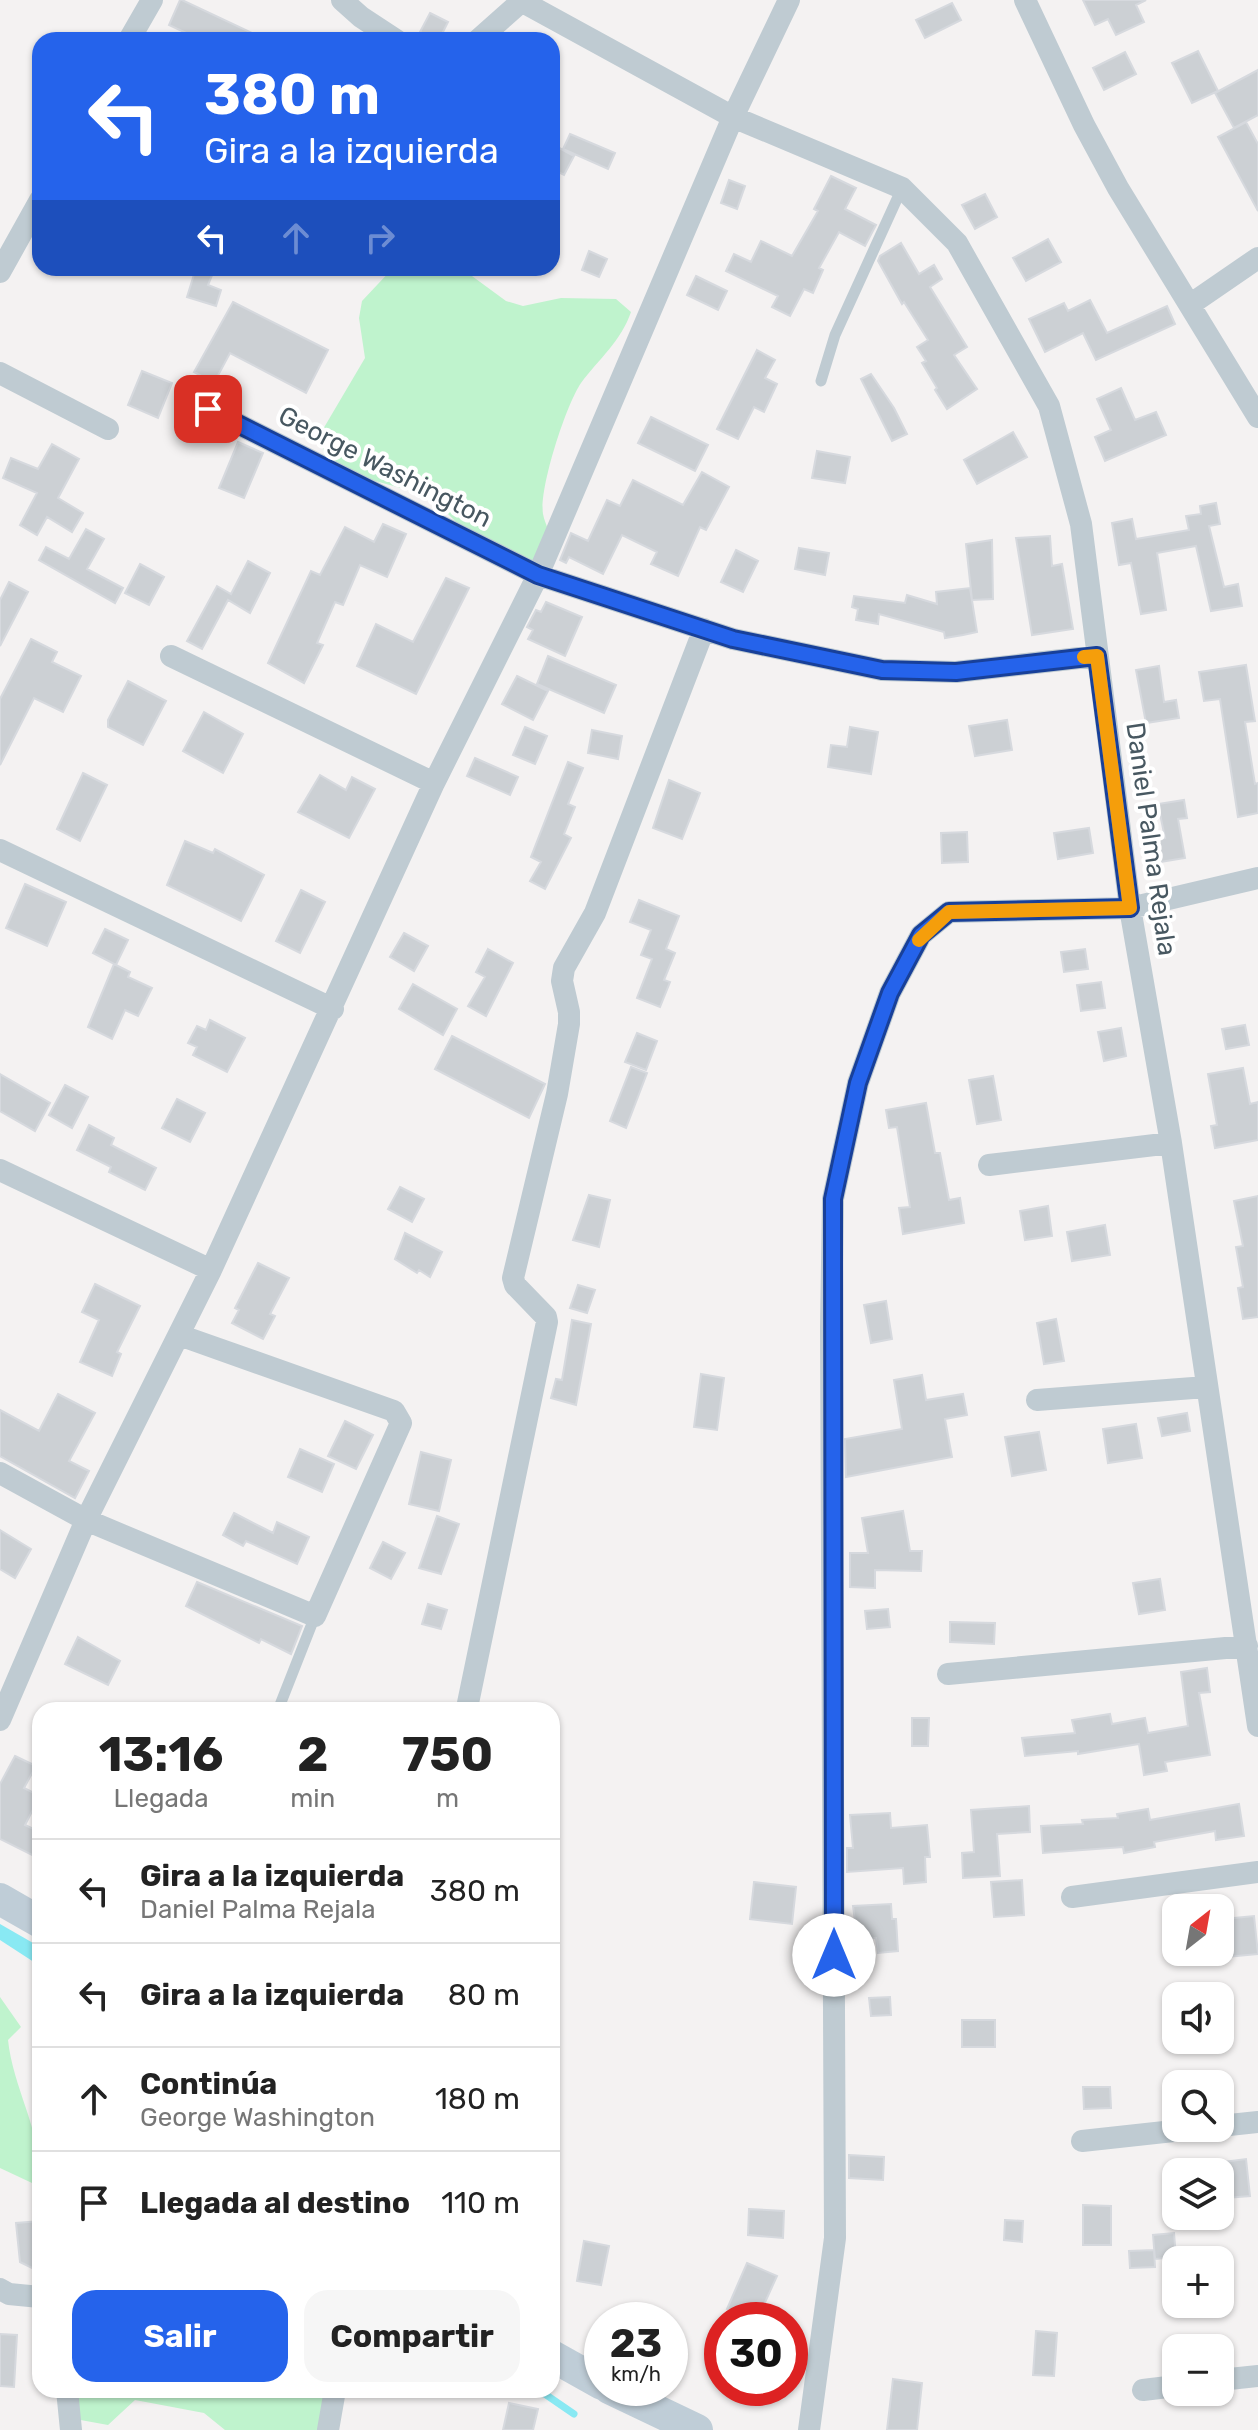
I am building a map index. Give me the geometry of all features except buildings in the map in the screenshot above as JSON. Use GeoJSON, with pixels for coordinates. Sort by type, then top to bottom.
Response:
{"type":"FeatureCollection","features":[{"type":"Feature","properties":{"kind":"main road"},"geometry":{"type":"LineString","coordinates":[[0,1899],[32,1917]]}},
{"type":"Feature","properties":{"kind":"main road"},"geometry":{"type":"LineString","coordinates":[[560,2360],[584,2374]]}},
{"type":"Feature","properties":{"kind":"main road"},"geometry":{"type":"LineString","coordinates":[[647,2406],[697,2430]]}},
{"type":"Feature","properties":{"kind":"street"},"geometry":{"type":"LineString","coordinates":[[134,32],[152,0]]}},
{"type":"Feature","properties":{"kind":"street"},"geometry":{"type":"LineString","coordinates":[[342,0],[384,32]]}},
{"type":"Feature","properties":{"kind":"street"},"geometry":{"type":"LineString","coordinates":[[0,1720],[86,1520],[211,1270],[434,783],[538,575],[733,117],[789,0]]}},
{"type":"Feature","properties":{"kind":"street"},"geometry":{"type":"LineString","coordinates":[[1025,0],[1084,125],[1118,188],[1258,417]]}},
{"type":"Feature","properties":{"kind":"street"},"geometry":{"type":"LineString","coordinates":[[487,32],[523,1]]}},
{"type":"Feature","properties":{"kind":"street","name":"Daniel Palma Rejala"},"geometry":{"type":"LineString","coordinates":[[523,1],[733,117],[902,188],[957,243],[1049,406],[1081,524],[1130,908],[1171,1143],[1258,1726]]}},
{"type":"Feature","properties":{"kind":"street"},"geometry":{"type":"LineString","coordinates":[[0,272],[32,214]]}},
{"type":"Feature","properties":{"kind":"street"},"geometry":{"type":"LineString","coordinates":[[1191,304],[1258,258]]}},
{"type":"Feature","properties":{"kind":"street"},"geometry":{"type":"LineString","coordinates":[[0,373],[108,429]]}},
{"type":"Feature","properties":{"kind":"street","name":"George Washington"},"geometry":{"type":"LineString","coordinates":[[208,409],[538,575],[733,639],[882,670],[956,672],[1097,656]]}},
{"type":"Feature","properties":{"kind":"street"},"geometry":{"type":"LineString","coordinates":[[468,1702],[547,1322],[515,1285],[513,1278],[557,1094],[569,1024],[562,981],[564,968],[595,913],[704,629]]}},
{"type":"Feature","properties":{"kind":"street"},"geometry":{"type":"LineString","coordinates":[[171,656],[434,783]]}},
{"type":"Feature","properties":{"kind":"street"},"geometry":{"type":"LineString","coordinates":[[0,850],[333,1009]]}},
{"type":"Feature","properties":{"kind":"street"},"geometry":{"type":"LineString","coordinates":[[809,2430],[835,2238],[833,1199],[854,1098],[890,993],[921,935],[949,912],[1130,908],[1258,878]]}},
{"type":"Feature","properties":{"kind":"street"},"geometry":{"type":"LineString","coordinates":[[989,1165],[1171,1143]]}},
{"type":"Feature","properties":{"kind":"street"},"geometry":{"type":"LineString","coordinates":[[0,1170],[211,1270]]}},
{"type":"Feature","properties":{"kind":"street"},"geometry":{"type":"LineString","coordinates":[[0,1473],[86,1520],[315,1616],[401,1423],[399,1417],[394,1411],[179,1335]]}},
{"type":"Feature","properties":{"kind":"street"},"geometry":{"type":"LineString","coordinates":[[1037,1400],[1206,1387]]}},
{"type":"Feature","properties":{"kind":"street"},"geometry":{"type":"LineString","coordinates":[[948,1674],[1247,1646]]}},
{"type":"Feature","properties":{"kind":"street"},"geometry":{"type":"LineString","coordinates":[[1072,1897],[1258,1872]]}},
{"type":"Feature","properties":{"kind":"street"},"geometry":{"type":"LineString","coordinates":[[1234,2125],[1258,2122]]}},
{"type":"Feature","properties":{"kind":"street"},"geometry":{"type":"LineString","coordinates":[[1082,2141],[1162,2132]]}},
{"type":"Feature","properties":{"kind":"street"},"geometry":{"type":"LineString","coordinates":[[0,2289],[9,2294],[32,2296]]}},
{"type":"Feature","properties":{"kind":"street"},"geometry":{"type":"LineString","coordinates":[[1234,2379],[1258,2376]]}},
{"type":"Feature","properties":{"kind":"street"},"geometry":{"type":"LineString","coordinates":[[1143,2390],[1162,2388]]}},
{"type":"Feature","properties":{"kind":"street"},"geometry":{"type":"LineString","coordinates":[[68,2398],[71,2430]]}},
{"type":"Feature","properties":{"kind":"street"},"geometry":{"type":"LineString","coordinates":[[328,2430],[334,2398]]}},
{"type":"Feature","properties":{"kind":"lane"},"geometry":{"type":"LineString","coordinates":[[821,381],[835,335],[902,188]]}},
{"type":"Feature","properties":{"kind":"lane"},"geometry":{"type":"LineString","coordinates":[[281,1702],[315,1616]]}},
{"type":"Feature","properties":{"kind":"green space"},"geometry":{"type":"Polygon","coordinates":[[[385,276],[472,276],[506,301],[523,306],[561,298],[616,299],[631,312],[616,341],[581,383],[568,409],[545,486],[543,514],[549,532],[535,565],[469,535],[430,496],[357,476],[325,455],[319,436],[365,358],[359,318],[362,301],[385,276]]]}},
{"type":"Feature","properties":{"kind":"green space"},"geometry":{"type":"Polygon","coordinates":[[[0,1997],[21,2027],[8,2040],[32,2128],[32,2183],[0,2168],[0,1997]]]}},
{"type":"Feature","properties":{"kind":"green space"},"geometry":{"type":"Polygon","coordinates":[[[59,2398],[331,2398],[331,2430],[225,2430],[204,2413],[135,2400],[108,2425],[75,2419],[59,2398]]]}},
{"type":"Feature","properties":{"kind":"water"},"geometry":{"type":"Polygon","coordinates":[[[0,1924],[32,1942],[32,1961],[0,1940],[0,1924]]]}},
{"type":"Feature","properties":{"kind":"waterway"},"geometry":{"type":"LineString","coordinates":[[551,2398],[574,2414]]}},
{"type":"Feature","properties":{"kind":"slow traffic"},"geometry":{"type":"LineString","coordinates":[[919,940],[949,912],[1130,908],[1097,656],[1084,657]]}},
{"type":"Feature","properties":{"kind":"route"},"geometry":{"type":"LineString","coordinates":[[208,409],[538,575],[733,639],[882,670],[956,672],[1097,656],[1130,908],[949,912],[921,935],[890,993],[858,1083],[833,1199],[834,1955]]}}]}
